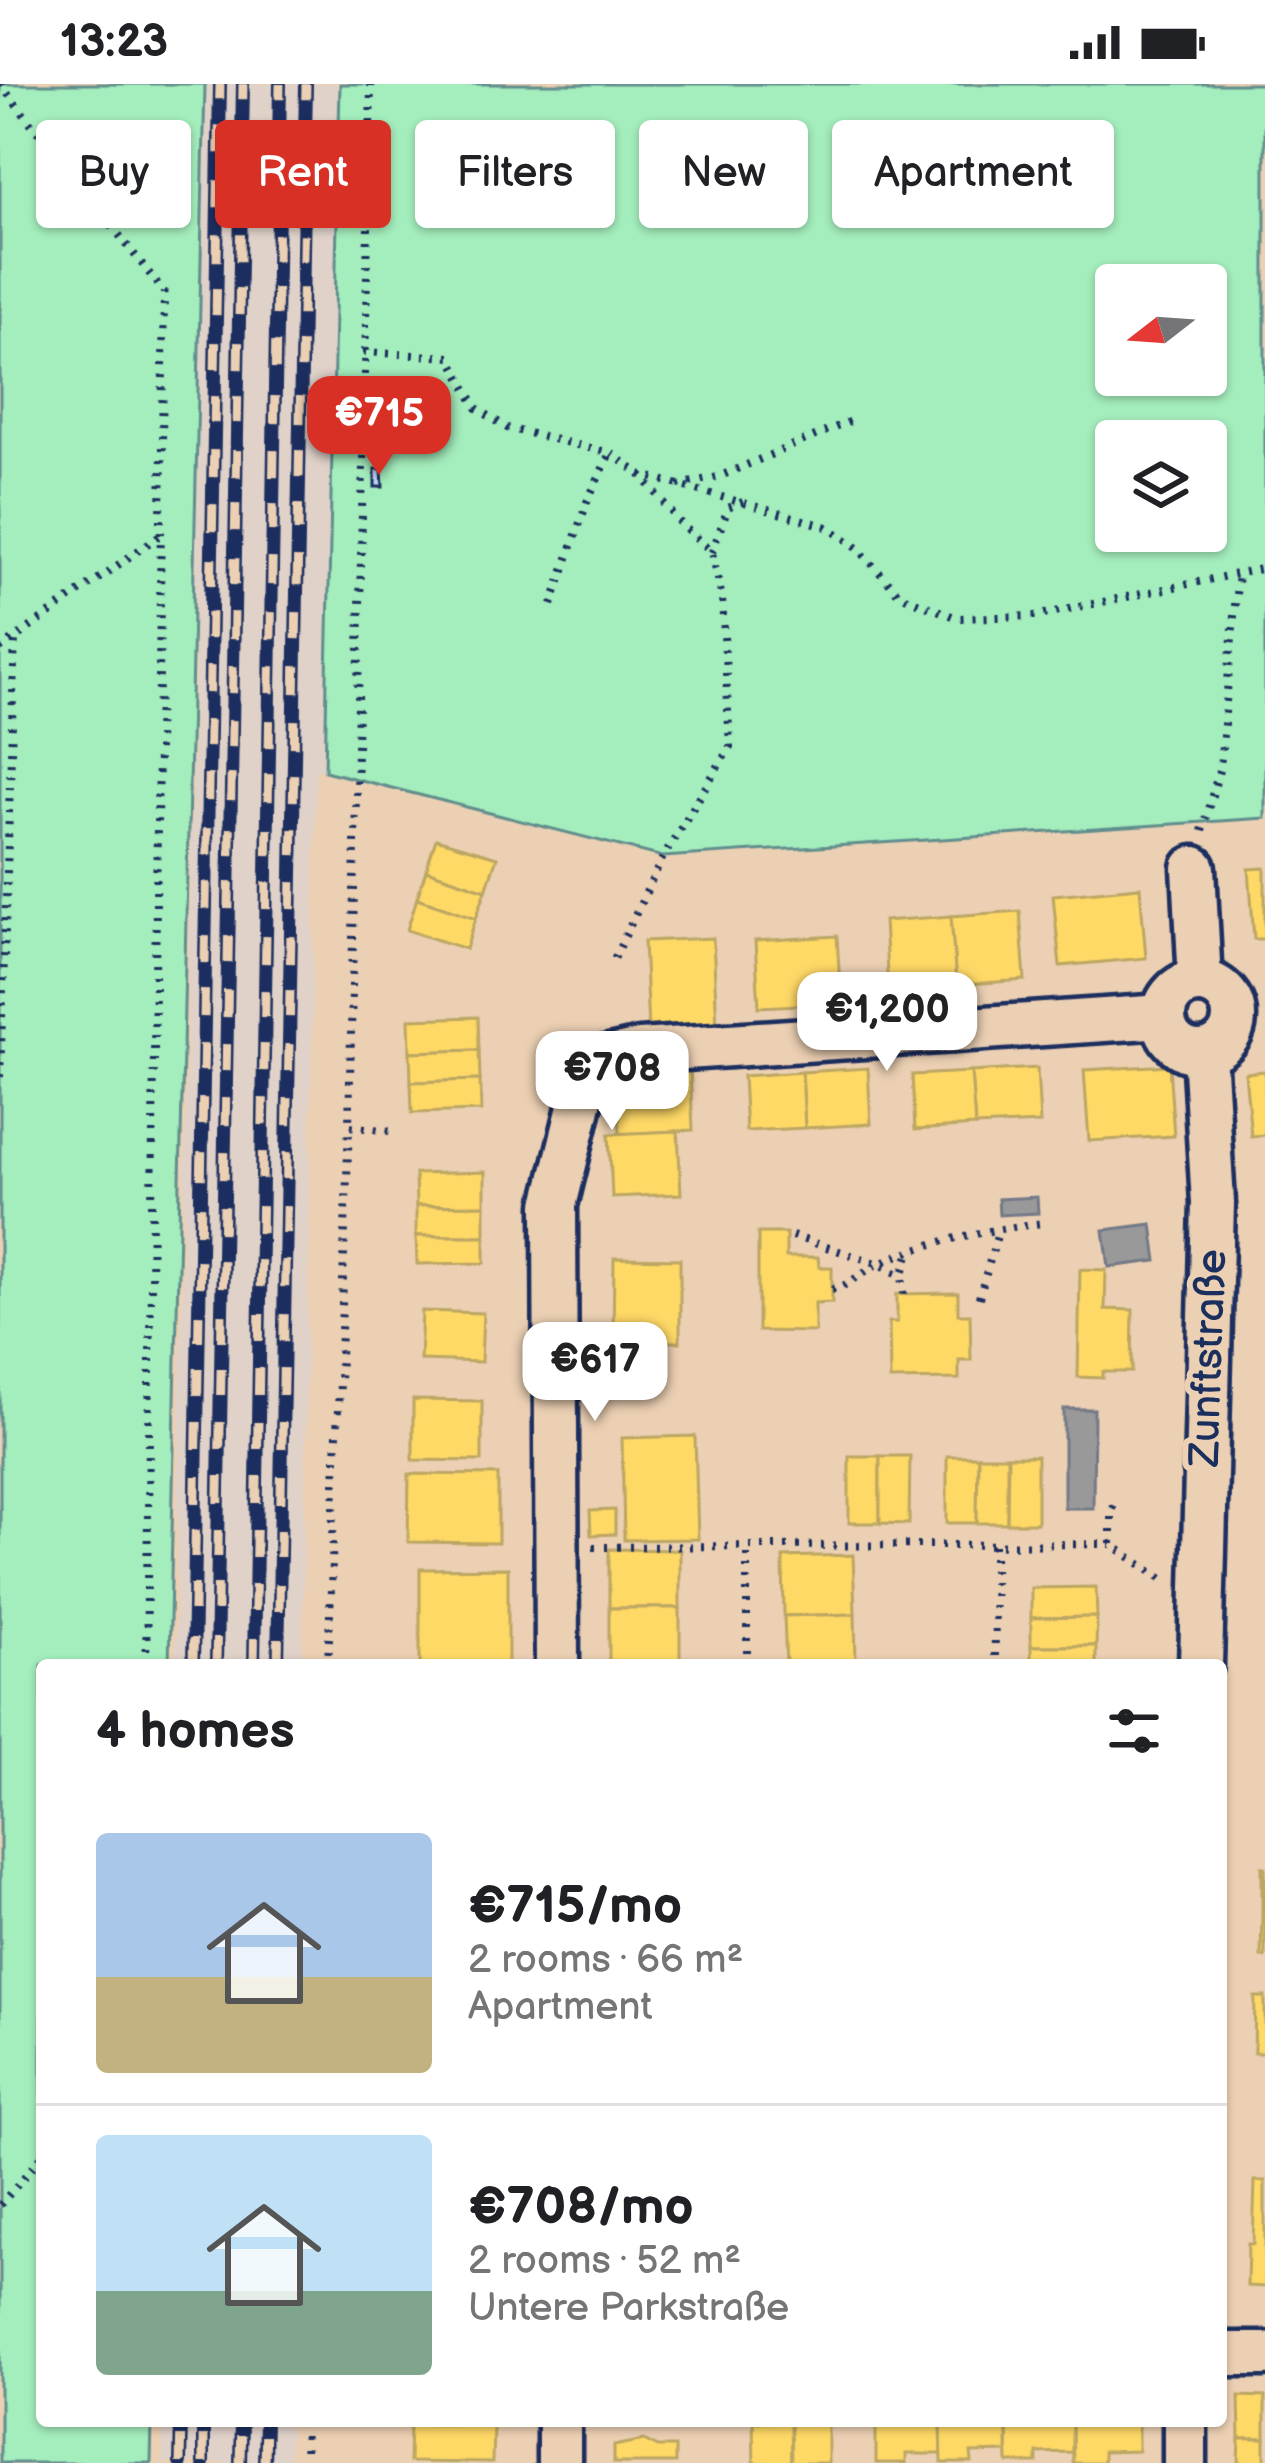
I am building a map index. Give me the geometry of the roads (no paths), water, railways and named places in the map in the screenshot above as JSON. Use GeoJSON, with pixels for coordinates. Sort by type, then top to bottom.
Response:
{"type":"FeatureCollection","features":[{"type":"Feature","properties":{"kind":"street"},"geometry":{"type":"LineString","coordinates":[[1194,868],[1200,982]]}},
{"type":"Feature","properties":{"kind":"street"},"geometry":{"type":"LineString","coordinates":[[1200,982],[1249,1011],[1227,1038],[1204,1052],[1176,1043],[1165,1026],[1164,1016],[1175,991],[1200,982]]}},
{"type":"Feature","properties":{"kind":"street"},"geometry":{"type":"LineString","coordinates":[[557,1659],[555,1204],[588,1070],[604,1059],[640,1051],[1164,1016]]}},
{"type":"Feature","properties":{"kind":"street","name":"Zunftstraße"},"geometry":{"type":"LineString","coordinates":[[1202,1659],[1213,1203],[1204,1052]]}},
{"type":"Feature","properties":{"kind":"street"},"geometry":{"type":"LineString","coordinates":[[1227,2354],[1265,2354]]}},
{"type":"Feature","properties":{"kind":"street"},"geometry":{"type":"LineString","coordinates":[[559,2463],[560,2427]]}},
{"type":"Feature","properties":{"kind":"street"},"geometry":{"type":"LineString","coordinates":[[1185,2463],[1186,2427]]}},
{"type":"Feature","properties":{"kind":"railway"},"geometry":{"type":"LineString","coordinates":[[193,1659],[220,84]]}},
{"type":"Feature","properties":{"kind":"railway"},"geometry":{"type":"LineString","coordinates":[[216,1659],[243,84]]}},
{"type":"Feature","properties":{"kind":"railway"},"geometry":{"type":"LineString","coordinates":[[254,1659],[280,84]]}},
{"type":"Feature","properties":{"kind":"railway"},"geometry":{"type":"LineString","coordinates":[[278,1659],[306,84]]}},
{"type":"Feature","properties":{"kind":"railway"},"geometry":{"type":"LineString","coordinates":[[180,2463],[181,2427]]}},
{"type":"Feature","properties":{"kind":"railway"},"geometry":{"type":"LineString","coordinates":[[203,2427],[203,2463]]}},
{"type":"Feature","properties":{"kind":"railway"},"geometry":{"type":"LineString","coordinates":[[240,2463],[241,2427]]}},
{"type":"Feature","properties":{"kind":"railway"},"geometry":{"type":"LineString","coordinates":[[264,2463],[265,2427]]}}]}
